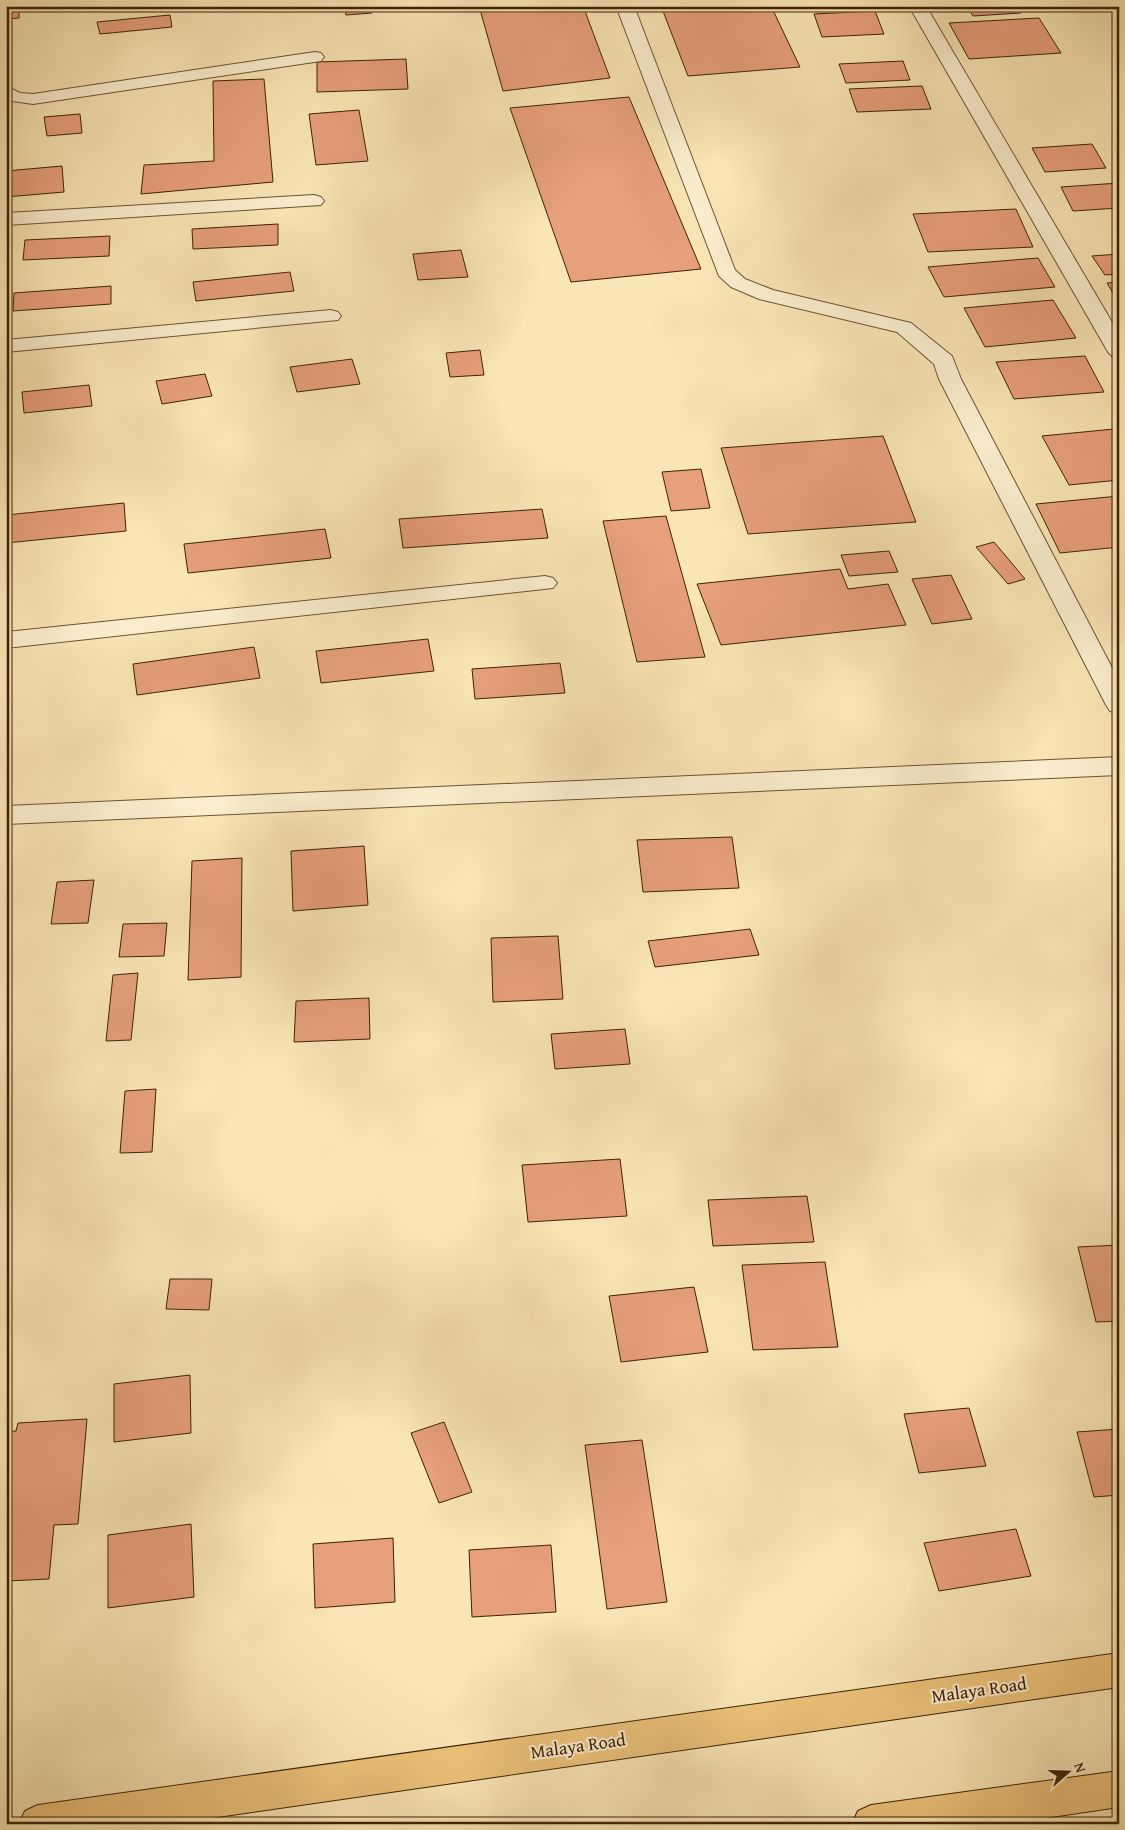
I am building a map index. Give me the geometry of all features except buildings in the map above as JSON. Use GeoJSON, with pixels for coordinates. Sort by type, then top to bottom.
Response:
{"type":"FeatureCollection","features":[{"type":"Feature","properties":{"kind":"main road","name":"Malaya Road"},"geometry":{"type":"LineString","coordinates":[[38,1824],[1119,1670]]}},
{"type":"Feature","properties":{"kind":"main road"},"geometry":{"type":"LineString","coordinates":[[871,1824],[1119,1789]]}},
{"type":"Feature","properties":{"kind":"street"},"geometry":{"type":"LineString","coordinates":[[624,6],[726,272],[738,283],[766,295],[904,327],[944,361],[950,379],[1119,705]]}},
{"type":"Feature","properties":{"kind":"street"},"geometry":{"type":"LineString","coordinates":[[917,6],[1119,352]]}},
{"type":"Feature","properties":{"kind":"street"},"geometry":{"type":"LineString","coordinates":[[8,94],[19,99],[33,98],[315,57]]}},
{"type":"Feature","properties":{"kind":"street"},"geometry":{"type":"LineString","coordinates":[[6,220],[314,201]]}},
{"type":"Feature","properties":{"kind":"street"},"geometry":{"type":"LineString","coordinates":[[6,346],[331,316]]}},
{"type":"Feature","properties":{"kind":"street"},"geometry":{"type":"LineString","coordinates":[[6,640],[545,583]]}},
{"type":"Feature","properties":{"kind":"street"},"geometry":{"type":"LineString","coordinates":[[6,815],[1119,766]]}}]}
